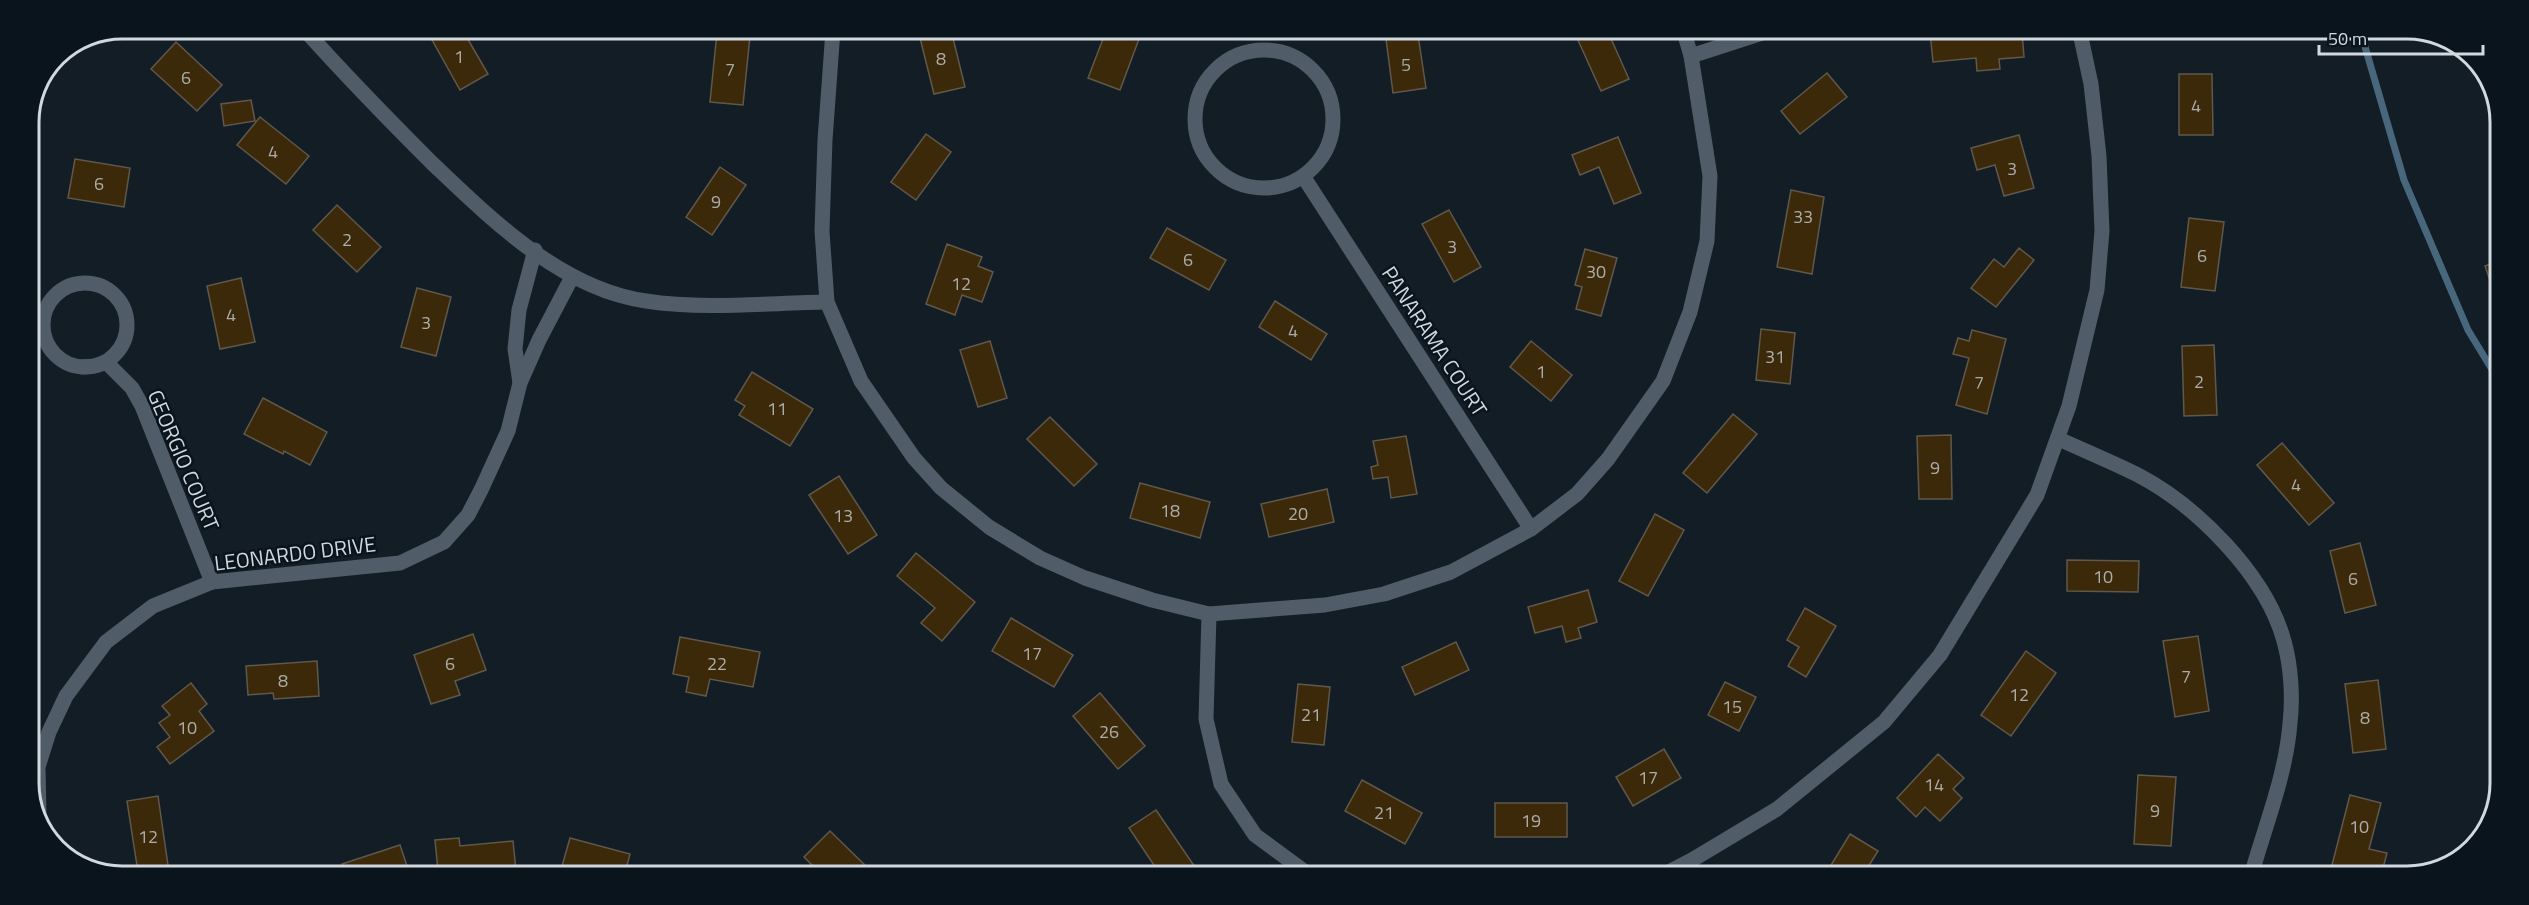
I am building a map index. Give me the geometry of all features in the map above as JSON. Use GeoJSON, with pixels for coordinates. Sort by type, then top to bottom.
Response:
{"type":"FeatureCollection","features":[{"type":"Feature","properties":{"kind":"street"},"geometry":{"type":"LineString","coordinates":[[313,39],[371,104],[492,221],[573,277],[644,301],[690,304],[827,302]]}},
{"type":"Feature","properties":{"kind":"street"},"geometry":{"type":"LineString","coordinates":[[832,39],[825,140],[822,231],[827,302],[861,381],[914,458],[942,488],[989,528],[1040,558],[1085,578],[1152,600],[1209,614],[1325,605],[1384,594],[1451,572],[1531,529],[1577,494],[1608,459],[1663,381],[1690,312],[1707,241],[1710,176],[1691,56],[1686,39]]}},
{"type":"Feature","properties":{"kind":"street"},"geometry":{"type":"LineString","coordinates":[[1691,56],[1743,39]]}},
{"type":"Feature","properties":{"kind":"street"},"geometry":{"type":"LineString","coordinates":[[1680,866],[1777,809],[1884,722],[1940,655],[2037,495],[2059,439],[2097,290],[2102,231],[2099,156],[2091,84],[2081,39]]}},
{"type":"Feature","properties":{"kind":"street"},"geometry":{"type":"LineString","coordinates":[[1276,51],[1301,61],[1321,80],[1332,105],[1332,132],[1322,157],[1303,176],[1278,187],[1251,187],[1226,177],[1207,158],[1196,134],[1196,107],[1206,82],[1224,62],[1249,52],[1276,51]]}},
{"type":"Feature","properties":{"kind":"street","name":"PANARAMA COURT"},"geometry":{"type":"LineString","coordinates":[[1303,176],[1531,529]]}},
{"type":"Feature","properties":{"kind":"street","name":"LEONARDO DRIVE"},"geometry":{"type":"LineString","coordinates":[[520,383],[515,349],[519,310],[535,250]]}},
{"type":"Feature","properties":{"kind":"street","name":"LEONARDO DRIVE"},"geometry":{"type":"LineString","coordinates":[[39,764],[49,732],[66,696],[106,642],[153,606],[212,582],[400,563],[444,542],[468,515],[481,490],[508,431],[520,383],[539,340],[573,277]]}},
{"type":"Feature","properties":{"kind":"street"},"geometry":{"type":"LineString","coordinates":[[95,284],[107,289],[123,308],[127,321],[123,343],[116,354],[106,362],[94,366],[69,364],[58,358],[50,348],[43,331],[44,312],[54,296],[69,285],[95,284]]}},
{"type":"Feature","properties":{"kind":"street","name":"GEORGIO COURT"},"geometry":{"type":"LineString","coordinates":[[106,362],[132,388],[142,406],[212,582]]}},
{"type":"Feature","properties":{"kind":"street"},"geometry":{"type":"LineString","coordinates":[[2059,439],[2139,476],[2196,514],[2243,563],[2268,606],[2284,641],[2291,689],[2291,722],[2287,750],[2254,866]]}},
{"type":"Feature","properties":{"kind":"street"},"geometry":{"type":"LineString","coordinates":[[1209,614],[1206,720],[1221,784],[1255,835],[1297,866]]}},
{"type":"Feature","properties":{"kind":"building"},"geometry":{"type":"Polygon","coordinates":[[[432,39],[468,39],[488,74],[460,90],[432,39]]]}},
{"type":"Feature","properties":{"kind":"building"},"geometry":{"type":"Polygon","coordinates":[[[716,39],[750,39],[743,105],[710,102],[716,39]]]}},
{"type":"Feature","properties":{"kind":"building"},"geometry":{"type":"Polygon","coordinates":[[[920,39],[953,39],[965,87],[934,94],[920,39]]]}},
{"type":"Feature","properties":{"kind":"building"},"geometry":{"type":"Polygon","coordinates":[[[1103,39],[1139,39],[1120,90],[1088,78],[1103,39]]]}},
{"type":"Feature","properties":{"kind":"building"},"geometry":{"type":"Polygon","coordinates":[[[1386,39],[1419,39],[1426,88],[1393,93],[1386,39]]]}},
{"type":"Feature","properties":{"kind":"building"},"geometry":{"type":"Polygon","coordinates":[[[1577,39],[1611,39],[1629,79],[1601,91],[1577,39]]]}},
{"type":"Feature","properties":{"kind":"building"},"geometry":{"type":"Polygon","coordinates":[[[1931,39],[2023,39],[2024,57],[1999,59],[2000,69],[1977,71],[1976,58],[1933,62],[1931,39]]]}},
{"type":"Feature","properties":{"kind":"building"},"geometry":{"type":"Polygon","coordinates":[[[176,42],[222,85],[197,111],[151,69],[176,42]]]}},
{"type":"Feature","properties":{"kind":"building"},"geometry":{"type":"Polygon","coordinates":[[[1827,73],[1847,97],[1800,134],[1781,111],[1827,73]]]}},
{"type":"Feature","properties":{"kind":"building"},"geometry":{"type":"Polygon","coordinates":[[[2179,74],[2212,74],[2213,135],[2179,135],[2179,74]]]}},
{"type":"Feature","properties":{"kind":"building"},"geometry":{"type":"Polygon","coordinates":[[[251,100],[255,121],[224,126],[221,104],[251,100]]]}},
{"type":"Feature","properties":{"kind":"building"},"geometry":{"type":"Polygon","coordinates":[[[260,117],[309,156],[286,184],[237,145],[260,117]]]}},
{"type":"Feature","properties":{"kind":"building"},"geometry":{"type":"Polygon","coordinates":[[[926,134],[951,152],[916,200],[891,182],[926,134]]]}},
{"type":"Feature","properties":{"kind":"building"},"geometry":{"type":"Polygon","coordinates":[[[2019,135],[2034,188],[2004,196],[1995,165],[1977,170],[1971,148],[2019,135]]]}},
{"type":"Feature","properties":{"kind":"building"},"geometry":{"type":"Polygon","coordinates":[[[1618,137],[1641,193],[1614,204],[1599,167],[1580,175],[1572,155],[1618,137]]]}},
{"type":"Feature","properties":{"kind":"building"},"geometry":{"type":"Polygon","coordinates":[[[75,159],[130,168],[124,207],[68,198],[75,159]]]}},
{"type":"Feature","properties":{"kind":"building"},"geometry":{"type":"Polygon","coordinates":[[[720,167],[746,185],[712,235],[686,217],[720,167]]]}},
{"type":"Feature","properties":{"kind":"building"},"geometry":{"type":"Polygon","coordinates":[[[1791,190],[1824,197],[1812,274],[1777,267],[1791,190]]]}},
{"type":"Feature","properties":{"kind":"building"},"geometry":{"type":"Polygon","coordinates":[[[337,205],[381,247],[357,272],[313,230],[337,205]]]}},
{"type":"Feature","properties":{"kind":"building"},"geometry":{"type":"Polygon","coordinates":[[[1449,210],[1481,267],[1454,282],[1422,224],[1449,210]]]}},
{"type":"Feature","properties":{"kind":"building"},"geometry":{"type":"Polygon","coordinates":[[[2189,218],[2224,222],[2215,291],[2181,287],[2189,218]]]}},
{"type":"Feature","properties":{"kind":"building"},"geometry":{"type":"Polygon","coordinates":[[[1167,228],[1226,260],[1209,290],[1150,258],[1167,228]]]}},
{"type":"Feature","properties":{"kind":"building"},"geometry":{"type":"Polygon","coordinates":[[[947,244],[982,257],[978,266],[993,272],[982,302],[962,295],[955,315],[926,304],[947,244]]]}},
{"type":"Feature","properties":{"kind":"building"},"geometry":{"type":"Polygon","coordinates":[[[2019,248],[2034,260],[1996,307],[1971,288],[1994,259],[2004,267],[2019,248]]]}},
{"type":"Feature","properties":{"kind":"building"},"geometry":{"type":"Polygon","coordinates":[[[1585,249],[1617,258],[1601,316],[1576,309],[1582,287],[1575,285],[1585,249]]]}},
{"type":"Feature","properties":{"kind":"building"},"geometry":{"type":"Polygon","coordinates":[[[2490,264],[2490,280],[2485,266],[2490,264]]]}},
{"type":"Feature","properties":{"kind":"building"},"geometry":{"type":"Polygon","coordinates":[[[241,278],[255,342],[220,349],[207,286],[241,278]]]}},
{"type":"Feature","properties":{"kind":"building"},"geometry":{"type":"Polygon","coordinates":[[[417,288],[451,297],[436,356],[401,347],[417,288]]]}},
{"type":"Feature","properties":{"kind":"building"},"geometry":{"type":"Polygon","coordinates":[[[1275,301],[1327,334],[1311,360],[1259,327],[1275,301]]]}},
{"type":"Feature","properties":{"kind":"building"},"geometry":{"type":"Polygon","coordinates":[[[1761,329],[1795,333],[1790,384],[1756,380],[1761,329]]]}},
{"type":"Feature","properties":{"kind":"building"},"geometry":{"type":"Polygon","coordinates":[[[1972,330],[2006,339],[1987,414],[1956,405],[1969,358],[1953,354],[1958,338],[1969,341],[1972,330]]]}},
{"type":"Feature","properties":{"kind":"building"},"geometry":{"type":"Polygon","coordinates":[[[990,341],[1007,398],[978,407],[960,350],[990,341]]]}},
{"type":"Feature","properties":{"kind":"building"},"geometry":{"type":"Polygon","coordinates":[[[1531,341],[1572,375],[1551,401],[1510,367],[1531,341]]]}},
{"type":"Feature","properties":{"kind":"building"},"geometry":{"type":"Polygon","coordinates":[[[2214,345],[2217,415],[2184,416],[2182,346],[2214,345]]]}},
{"type":"Feature","properties":{"kind":"building"},"geometry":{"type":"Polygon","coordinates":[[[752,372],[813,409],[790,446],[739,415],[745,406],[735,400],[752,372]]]}},
{"type":"Feature","properties":{"kind":"building"},"geometry":{"type":"Polygon","coordinates":[[[263,398],[327,432],[310,465],[244,434],[263,398]]]}},
{"type":"Feature","properties":{"kind":"building"},"geometry":{"type":"Polygon","coordinates":[[[1733,414],[1757,434],[1707,493],[1683,473],[1733,414]]]}},
{"type":"Feature","properties":{"kind":"building"},"geometry":{"type":"Polygon","coordinates":[[[1050,417],[1097,464],[1074,486],[1027,439],[1050,417]]]}},
{"type":"Feature","properties":{"kind":"building"},"geometry":{"type":"Polygon","coordinates":[[[1951,435],[1952,499],[1919,499],[1917,436],[1951,435]]]}},
{"type":"Feature","properties":{"kind":"building"},"geometry":{"type":"Polygon","coordinates":[[[1406,436],[1417,494],[1391,498],[1388,477],[1373,479],[1371,467],[1378,465],[1373,441],[1406,436]]]}},
{"type":"Feature","properties":{"kind":"building"},"geometry":{"type":"Polygon","coordinates":[[[2282,443],[2334,503],[2309,525],[2257,465],[2282,443]]]}},
{"type":"Feature","properties":{"kind":"building"},"geometry":{"type":"Polygon","coordinates":[[[839,476],[877,535],[848,554],[809,495],[839,476]]]}},
{"type":"Feature","properties":{"kind":"building"},"geometry":{"type":"Polygon","coordinates":[[[1140,483],[1210,502],[1200,538],[1130,518],[1140,483]]]}},
{"type":"Feature","properties":{"kind":"building"},"geometry":{"type":"Polygon","coordinates":[[[1327,489],[1334,522],[1269,537],[1261,504],[1327,489]]]}},
{"type":"Feature","properties":{"kind":"building"},"geometry":{"type":"Polygon","coordinates":[[[1655,514],[1684,530],[1648,596],[1619,581],[1655,514]]]}},
{"type":"Feature","properties":{"kind":"building"},"geometry":{"type":"Polygon","coordinates":[[[2360,543],[2376,605],[2345,613],[2330,551],[2360,543]]]}},
{"type":"Feature","properties":{"kind":"building"},"geometry":{"type":"Polygon","coordinates":[[[916,553],[975,602],[942,641],[921,623],[935,608],[897,576],[916,553]]]}},
{"type":"Feature","properties":{"kind":"building"},"geometry":{"type":"Polygon","coordinates":[[[2067,560],[2139,561],[2138,592],[2067,591],[2067,560]]]}},
{"type":"Feature","properties":{"kind":"building"},"geometry":{"type":"Polygon","coordinates":[[[1588,590],[1597,622],[1578,628],[1581,638],[1566,642],[1562,626],[1535,633],[1528,607],[1588,590]]]}},
{"type":"Feature","properties":{"kind":"building"},"geometry":{"type":"Polygon","coordinates":[[[1805,608],[1836,626],[1806,677],[1788,666],[1799,647],[1787,640],[1805,608]]]}},
{"type":"Feature","properties":{"kind":"building"},"geometry":{"type":"Polygon","coordinates":[[[1011,618],[1073,655],[1054,687],[992,651],[1011,618]]]}},
{"type":"Feature","properties":{"kind":"building"},"geometry":{"type":"Polygon","coordinates":[[[473,634],[486,670],[455,681],[460,695],[431,704],[414,655],[473,634]]]}},
{"type":"Feature","properties":{"kind":"building"},"geometry":{"type":"Polygon","coordinates":[[[2198,636],[2209,711],[2175,717],[2163,641],[2198,636]]]}},
{"type":"Feature","properties":{"kind":"building"},"geometry":{"type":"Polygon","coordinates":[[[680,637],[760,652],[753,687],[710,679],[706,696],[686,692],[689,677],[673,674],[680,637]]]}},
{"type":"Feature","properties":{"kind":"building"},"geometry":{"type":"Polygon","coordinates":[[[1456,642],[1469,670],[1415,695],[1402,667],[1456,642]]]}},
{"type":"Feature","properties":{"kind":"building"},"geometry":{"type":"Polygon","coordinates":[[[2026,651],[2056,673],[2011,736],[1981,715],[2026,651]]]}},
{"type":"Feature","properties":{"kind":"building"},"geometry":{"type":"Polygon","coordinates":[[[317,661],[319,696],[274,699],[273,693],[248,695],[246,666],[317,661]]]}},
{"type":"Feature","properties":{"kind":"building"},"geometry":{"type":"Polygon","coordinates":[[[2378,680],[2386,749],[2353,753],[2345,684],[2378,680]]]}},
{"type":"Feature","properties":{"kind":"building"},"geometry":{"type":"Polygon","coordinates":[[[1725,682],[1756,697],[1739,731],[1708,715],[1725,682]]]}},
{"type":"Feature","properties":{"kind":"building"},"geometry":{"type":"Polygon","coordinates":[[[191,683],[207,704],[199,711],[214,731],[170,764],[157,747],[170,737],[159,723],[170,715],[162,706],[191,683]]]}},
{"type":"Feature","properties":{"kind":"building"},"geometry":{"type":"Polygon","coordinates":[[[1298,684],[1330,687],[1324,745],[1292,742],[1298,684]]]}},
{"type":"Feature","properties":{"kind":"building"},"geometry":{"type":"Polygon","coordinates":[[[1100,693],[1145,746],[1118,769],[1073,716],[1100,693]]]}},
{"type":"Feature","properties":{"kind":"building"},"geometry":{"type":"Polygon","coordinates":[[[1664,749],[1681,778],[1633,806],[1616,777],[1664,749]]]}},
{"type":"Feature","properties":{"kind":"building"},"geometry":{"type":"Polygon","coordinates":[[[1938,754],[1964,778],[1953,789],[1962,798],[1940,821],[1925,807],[1916,817],[1897,798],[1938,754]]]}},
{"type":"Feature","properties":{"kind":"building"},"geometry":{"type":"Polygon","coordinates":[[[2138,775],[2176,777],[2171,846],[2134,844],[2138,775]]]}},
{"type":"Feature","properties":{"kind":"building"},"geometry":{"type":"Polygon","coordinates":[[[1362,780],[1422,813],[1405,844],[1345,811],[1362,780]]]}},
{"type":"Feature","properties":{"kind":"building"},"geometry":{"type":"Polygon","coordinates":[[[2350,795],[2381,803],[2369,849],[2387,853],[2384,866],[2332,866],[2350,795]]]}},
{"type":"Feature","properties":{"kind":"building"},"geometry":{"type":"Polygon","coordinates":[[[158,796],[168,866],[137,866],[127,801],[158,796]]]}},
{"type":"Feature","properties":{"kind":"building"},"geometry":{"type":"Polygon","coordinates":[[[1495,803],[1567,803],[1567,837],[1495,837],[1495,803]]]}},
{"type":"Feature","properties":{"kind":"building"},"geometry":{"type":"Polygon","coordinates":[[[1156,810],[1194,866],[1155,866],[1129,828],[1156,810]]]}},
{"type":"Feature","properties":{"kind":"building"},"geometry":{"type":"Polygon","coordinates":[[[830,831],[866,866],[813,866],[804,857],[830,831]]]}},
{"type":"Feature","properties":{"kind":"building"},"geometry":{"type":"Polygon","coordinates":[[[1850,834],[1878,851],[1869,866],[1830,866],[1850,834]]]}},
{"type":"Feature","properties":{"kind":"building"},"geometry":{"type":"Polygon","coordinates":[[[459,838],[460,846],[513,841],[516,866],[438,866],[435,840],[459,838]]]}},
{"type":"Feature","properties":{"kind":"building"},"geometry":{"type":"Polygon","coordinates":[[[570,838],[630,854],[627,866],[562,866],[570,838]]]}},
{"type":"Feature","properties":{"kind":"building"},"geometry":{"type":"Polygon","coordinates":[[[400,845],[407,866],[343,866],[342,864],[400,845]]]}},
{"type":"Feature","properties":{"kind":"waterway"},"geometry":{"type":"LineString","coordinates":[[2363,39],[2404,180],[2468,330],[2490,366]]}}]}
